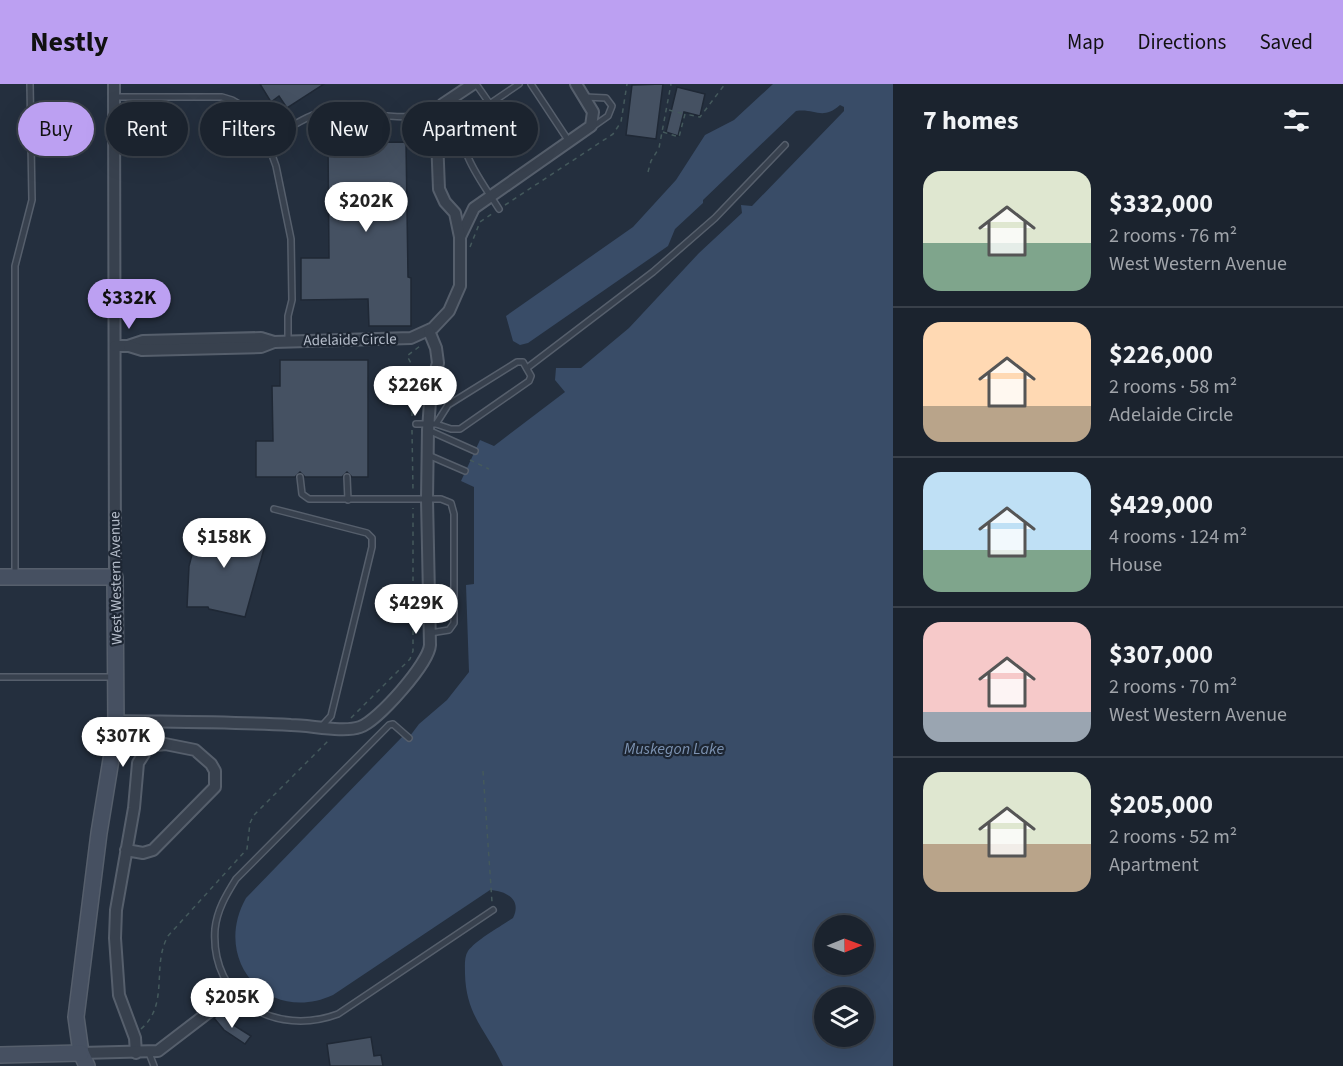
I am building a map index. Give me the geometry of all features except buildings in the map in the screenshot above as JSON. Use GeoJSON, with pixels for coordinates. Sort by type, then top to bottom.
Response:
{"type":"FeatureCollection","features":[{"type":"Feature","properties":{"kind":"street","name":"West Western Avenue"},"geometry":{"type":"LineString","coordinates":[[84,1060],[76,1030],[77,1000],[116,721],[118,677],[115,577],[114,84]]}},
{"type":"Feature","properties":{"kind":"street"},"geometry":{"type":"LineString","coordinates":[[449,102],[474,84]]}},
{"type":"Feature","properties":{"kind":"street"},"geometry":{"type":"LineString","coordinates":[[460,237],[470,214],[476,207],[587,131],[594,115],[576,84]]}},
{"type":"Feature","properties":{"kind":"street"},"geometry":{"type":"LineString","coordinates":[[116,721],[235,722],[356,728],[375,718],[426,661],[430,651],[428,455],[431,387],[438,363],[436,348],[429,331],[444,318],[459,290],[460,237],[456,216],[442,197],[438,184],[437,156]]}},
{"type":"Feature","properties":{"kind":"street"},"geometry":{"type":"LineString","coordinates":[[449,206],[463,211],[476,207]]}},
{"type":"Feature","properties":{"kind":"street","name":"Adelaide Circle"},"geometry":{"type":"LineString","coordinates":[[115,346],[128,346],[143,341],[264,339],[288,342],[403,339],[429,331]]}},
{"type":"Feature","properties":{"kind":"street"},"geometry":{"type":"LineString","coordinates":[[8,577],[115,577]]}},
{"type":"Feature","properties":{"kind":"street"},"geometry":{"type":"LineString","coordinates":[[126,850],[143,853],[153,850],[215,787],[215,771],[198,752],[160,743],[153,744],[146,748],[138,763],[134,808],[126,850],[116,910],[115,949],[119,994],[135,1038],[136,1053]]}},
{"type":"Feature","properties":{"kind":"street"},"geometry":{"type":"LineString","coordinates":[[0,1055],[84,1060],[149,1053],[165,1047],[235,992]]}},
{"type":"Feature","properties":{"kind":"lane"},"geometry":{"type":"LineString","coordinates":[[8,577],[15,266],[32,200],[30,84]]}},
{"type":"Feature","properties":{"kind":"lane"},"geometry":{"type":"LineString","coordinates":[[474,84],[488,102]]}},
{"type":"Feature","properties":{"kind":"lane"},"geometry":{"type":"LineString","coordinates":[[493,102],[519,84]]}},
{"type":"Feature","properties":{"kind":"lane"},"geometry":{"type":"LineString","coordinates":[[531,84],[570,143]]}},
{"type":"Feature","properties":{"kind":"lane"},"geometry":{"type":"LineString","coordinates":[[585,97],[606,98],[612,106],[608,116],[587,131]]}},
{"type":"Feature","properties":{"kind":"lane"},"geometry":{"type":"LineString","coordinates":[[115,98],[227,98],[234,102]]}},
{"type":"Feature","properties":{"kind":"lane"},"geometry":{"type":"LineString","coordinates":[[296,126],[320,113],[371,113],[402,118]]}},
{"type":"Feature","properties":{"kind":"lane"},"geometry":{"type":"LineString","coordinates":[[527,368],[653,272],[702,229],[785,144]]}},
{"type":"Feature","properties":{"kind":"lane"},"geometry":{"type":"LineString","coordinates":[[272,156],[291,239],[292,300],[288,316],[288,342]]}},
{"type":"Feature","properties":{"kind":"lane"},"geometry":{"type":"LineString","coordinates":[[468,156],[498,209]]}},
{"type":"Feature","properties":{"kind":"lane"},"geometry":{"type":"LineString","coordinates":[[416,424],[451,429],[465,426],[529,381],[531,376],[527,368],[523,362],[517,362],[448,405],[431,426]]}},
{"type":"Feature","properties":{"kind":"lane"},"geometry":{"type":"LineString","coordinates":[[431,426],[475,451]]}},
{"type":"Feature","properties":{"kind":"lane"},"geometry":{"type":"LineString","coordinates":[[428,455],[465,471]]}},
{"type":"Feature","properties":{"kind":"lane"},"geometry":{"type":"LineString","coordinates":[[300,477],[301,491],[306,498],[447,500],[453,506],[454,623],[449,630],[430,633]]}},
{"type":"Feature","properties":{"kind":"lane"},"geometry":{"type":"LineString","coordinates":[[348,477],[348,500]]}},
{"type":"Feature","properties":{"kind":"lane"},"geometry":{"type":"LineString","coordinates":[[274,509],[367,533],[372,538],[372,547],[331,716],[321,726]]}},
{"type":"Feature","properties":{"kind":"lane"},"geometry":{"type":"LineString","coordinates":[[0,677],[118,677]]}},
{"type":"Feature","properties":{"kind":"lane"},"geometry":{"type":"LineString","coordinates":[[409,738],[393,724],[389,725],[236,879],[222,901],[216,928],[215,944],[219,962],[235,992],[250,1008],[279,1020],[319,1021],[338,1014],[493,910]]}},
{"type":"Feature","properties":{"kind":"lane"},"geometry":{"type":"LineString","coordinates":[[149,1053],[154,1066]]}},
{"type":"Feature","properties":{"kind":"path"},"geometry":{"type":"LineString","coordinates":[[585,154],[613,134],[621,122],[627,84]]}},
{"type":"Feature","properties":{"kind":"path"},"geometry":{"type":"LineString","coordinates":[[648,172],[651,161],[659,148],[671,84]]}},
{"type":"Feature","properties":{"kind":"path"},"geometry":{"type":"LineString","coordinates":[[667,110],[700,117],[725,84]]}},
{"type":"Feature","properties":{"kind":"path"},"geometry":{"type":"LineString","coordinates":[[663,132],[680,137],[685,114]]}},
{"type":"Feature","properties":{"kind":"path"},"geometry":{"type":"LineString","coordinates":[[470,460],[489,468]]}},
{"type":"Feature","properties":{"kind":"path"},"geometry":{"type":"LineString","coordinates":[[483,771],[493,910]]}},
{"type":"Feature","properties":{"kind":"water","name":"Muskegon Lake"},"geometry":{"type":"Polygon","coordinates":[[[773,84],[893,84],[893,1066],[503,1066],[478,1023],[466,989],[465,959],[468,951],[513,918],[515,912],[516,906],[511,898],[502,892],[490,890],[333,995],[309,1002],[287,1001],[268,994],[252,981],[241,964],[236,944],[237,921],[246,898],[403,736],[407,740],[419,724],[447,700],[469,672],[466,585],[474,584],[474,487],[461,481],[480,440],[494,446],[565,392],[555,380],[556,368],[581,368],[629,328],[699,253],[742,213],[741,205],[752,206],[844,111],[844,107],[840,105],[834,110],[823,113],[796,111],[675,229],[668,246],[528,343],[520,345],[513,341],[506,316],[633,227],[676,180],[705,135],[734,120],[773,84]]]}}]}
